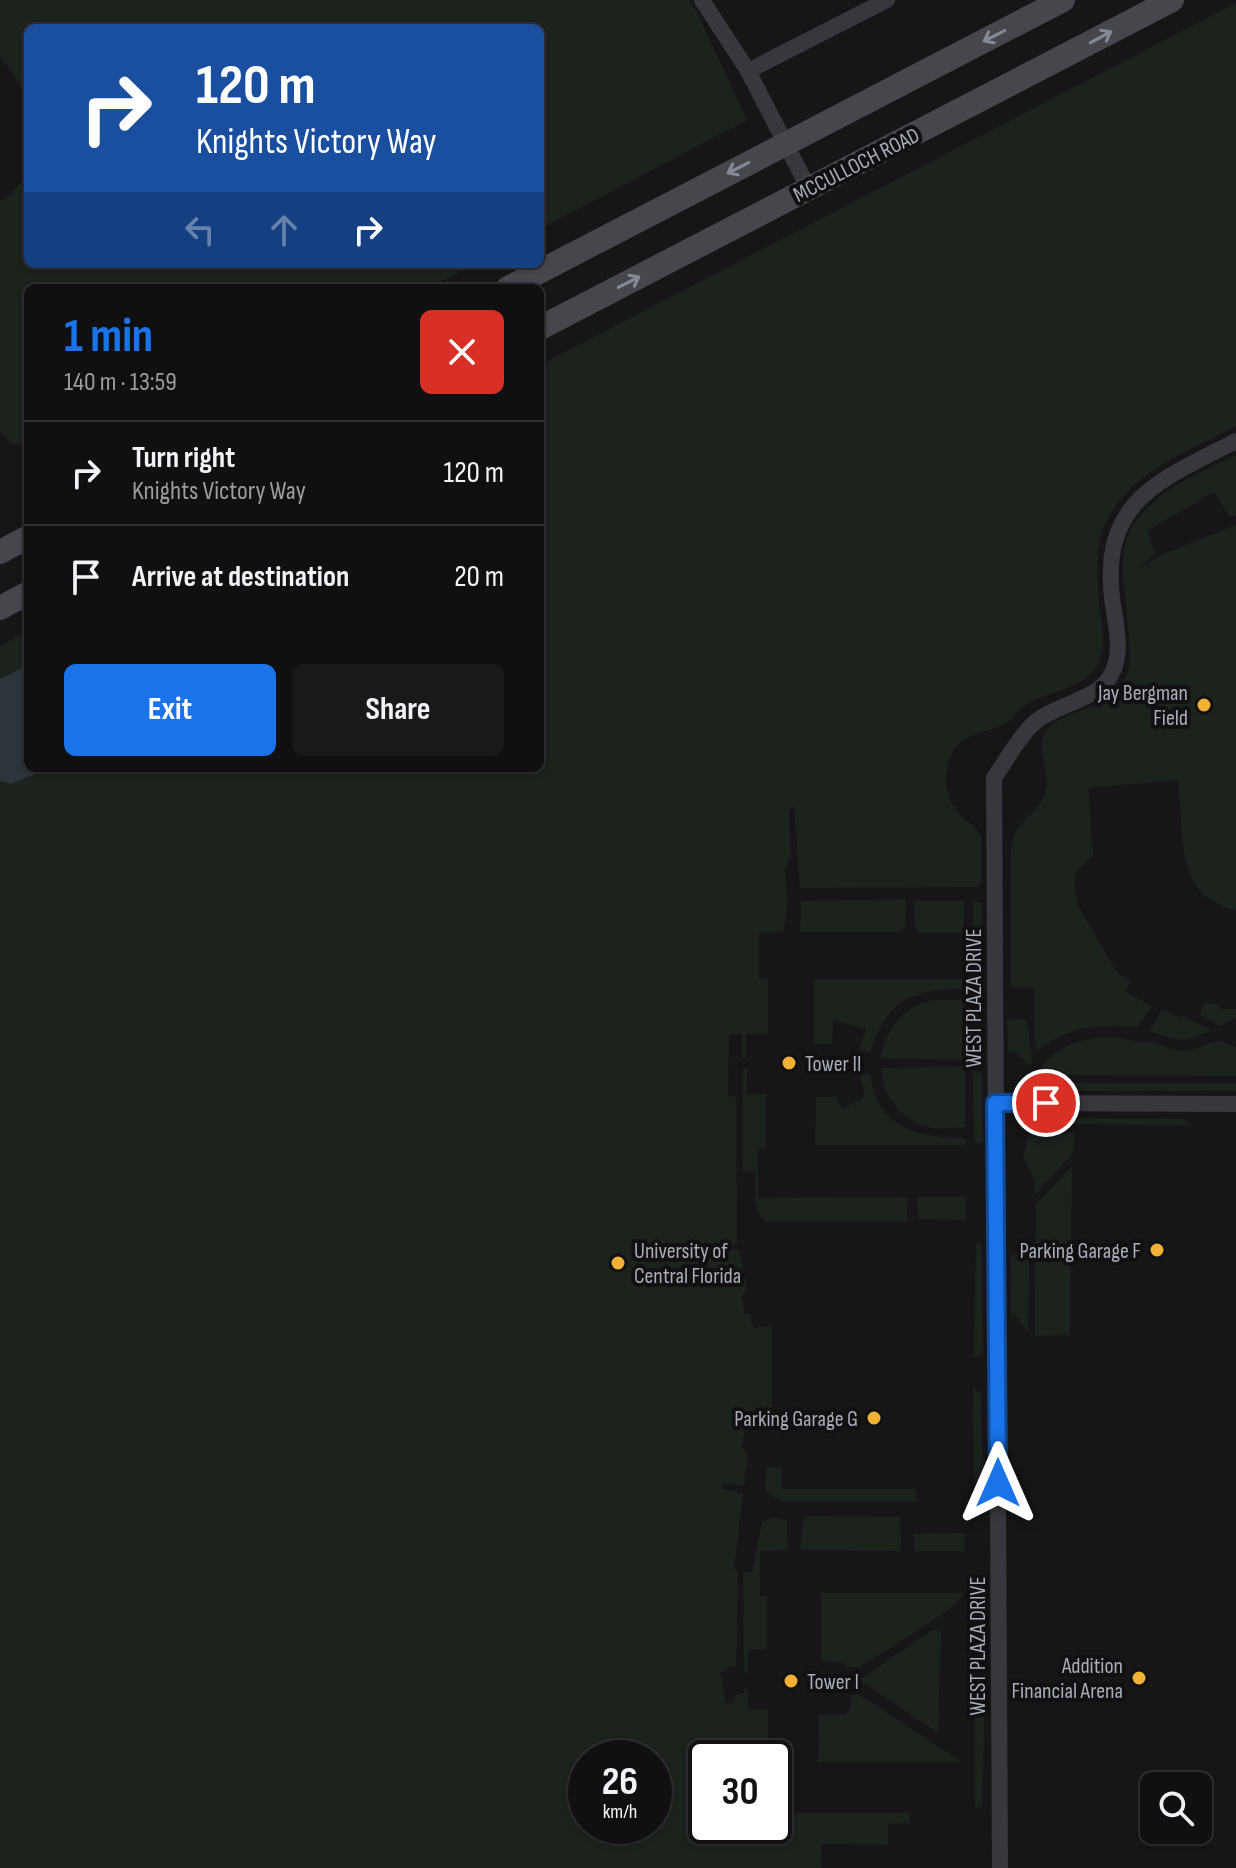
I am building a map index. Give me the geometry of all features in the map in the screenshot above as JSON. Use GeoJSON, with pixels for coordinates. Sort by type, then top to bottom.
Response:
{"type":"FeatureCollection","features":[{"type":"Feature","properties":{"kind":"main road"},"geometry":{"type":"LineString","coordinates":[[516,284],[1063,0]]}},
{"type":"Feature","properties":{"kind":"main road","name":"MCCULLOCH ROAD"},"geometry":{"type":"LineString","coordinates":[[544,326],[1172,0]]}},
{"type":"Feature","properties":{"kind":"main road"},"geometry":{"type":"LineString","coordinates":[[0,552],[24,539]]}},
{"type":"Feature","properties":{"kind":"main road"},"geometry":{"type":"LineString","coordinates":[[0,608],[24,595]]}},
{"type":"Feature","properties":{"kind":"street"},"geometry":{"type":"LineString","coordinates":[[702,0],[748,71],[809,189]]}},
{"type":"Feature","properties":{"kind":"street"},"geometry":{"type":"LineString","coordinates":[[748,71],[887,0]]}},
{"type":"Feature","properties":{"kind":"street","name":"WEST PLAZA DRIVE"},"geometry":{"type":"LineString","coordinates":[[1000,1868],[994,778],[1033,723],[1096,690],[1113,674],[1118,652],[1110,574],[1113,546],[1123,518],[1143,494],[1236,441]]}},
{"type":"Feature","properties":{"kind":"street"},"geometry":{"type":"LineString","coordinates":[[995,1103],[1236,1104]]}},
{"type":"Feature","properties":{"kind":"shaded area"},"geometry":{"type":"Polygon","coordinates":[[[0,0],[689,0],[747,120],[544,227],[544,24],[24,24],[24,94],[11,70],[0,58],[0,0]]]}},
{"type":"Feature","properties":{"kind":"shaded area","name":"University of Central Florida"},"geometry":{"type":"Polygon","coordinates":[[[1236,3],[1236,426],[1150,473],[1116,505],[1104,526],[1098,550],[1103,640],[1101,657],[1092,672],[1075,684],[1025,705],[1006,723],[962,741],[951,755],[946,774],[947,791],[957,810],[981,836],[981,884],[977,887],[800,888],[794,806],[789,811],[791,857],[785,867],[787,911],[783,932],[759,933],[759,978],[768,978],[768,1034],[746,1034],[746,1058],[742,1058],[742,1034],[729,1034],[728,1096],[736,1097],[737,1244],[728,1244],[728,1249],[739,1250],[747,1289],[742,1296],[745,1314],[750,1314],[753,1328],[772,1326],[772,1417],[753,1416],[751,1430],[745,1429],[742,1447],[748,1455],[744,1486],[723,1483],[722,1489],[743,1493],[734,1569],[738,1571],[736,1667],[733,1665],[720,1673],[726,1704],[734,1702],[736,1695],[744,1693],[744,1688],[748,1690],[748,1709],[768,1710],[768,1740],[688,1740],[688,1844],[792,1844],[792,1813],[910,1813],[910,1823],[888,1824],[888,1845],[821,1844],[822,1868],[0,1868],[0,781],[11,784],[40,772],[544,772],[544,363],[1236,3]]]}},
{"type":"Feature","properties":{"kind":"shaded area"},"geometry":{"type":"Polygon","coordinates":[[[24,178],[24,268],[467,268],[437,284],[24,284],[24,444],[11,444],[0,431],[0,201],[11,194],[24,178]]]}},
{"type":"Feature","properties":{"kind":"shaded area"},"geometry":{"type":"Polygon","coordinates":[[[1236,455],[1236,515],[1230,517],[1214,492],[1147,531],[1155,554],[1136,570],[1161,555],[1236,525],[1236,910],[1213,901],[1201,892],[1193,879],[1184,847],[1178,780],[1088,788],[1093,855],[1074,874],[1077,904],[1118,974],[1131,981],[1125,991],[1152,1007],[1137,1027],[1084,1029],[1060,1037],[1037,1051],[1034,988],[1011,987],[1011,851],[1012,840],[1020,825],[1037,807],[1046,790],[1042,749],[1044,734],[1060,720],[1114,693],[1128,672],[1123,556],[1128,536],[1137,520],[1165,493],[1236,455]]]}},
{"type":"Feature","properties":{"kind":"shaded area"},"geometry":{"type":"Polygon","coordinates":[[[24,633],[24,667],[0,679],[0,646],[24,633]]]}},
{"type":"Feature","properties":{"kind":"shaded area"},"geometry":{"type":"Polygon","coordinates":[[[24,667],[24,772],[40,772],[11,784],[0,781],[0,679],[24,667]]]}},
{"type":"Feature","properties":{"kind":"shaded area"},"geometry":{"type":"Polygon","coordinates":[[[906,899],[905,929],[900,929],[900,932],[800,932],[801,901],[906,899]]]}},
{"type":"Feature","properties":{"kind":"shaded area"},"geometry":{"type":"Polygon","coordinates":[[[973,900],[982,903],[982,988],[974,988],[973,900]]]}},
{"type":"Feature","properties":{"kind":"shaded area"},"geometry":{"type":"Polygon","coordinates":[[[914,901],[964,901],[964,933],[917,933],[914,901]]]}},
{"type":"Feature","properties":{"kind":"shaded area"},"geometry":{"type":"Polygon","coordinates":[[[814,979],[965,979],[965,989],[930,991],[904,1001],[885,1020],[870,1052],[859,1050],[866,1029],[833,1020],[832,1044],[814,1044],[814,979]]]}},
{"type":"Feature","properties":{"kind":"shaded area"},"geometry":{"type":"Polygon","coordinates":[[[973,999],[981,999],[981,1053],[973,1055],[973,999]]]}},
{"type":"Feature","properties":{"kind":"shaded area"},"geometry":{"type":"Polygon","coordinates":[[[936,1000],[966,1000],[966,1060],[880,1058],[887,1037],[899,1019],[915,1007],[936,1000]]]}},
{"type":"Feature","properties":{"kind":"shaded area"},"geometry":{"type":"Polygon","coordinates":[[[1206,1002],[1220,1005],[1221,1009],[1236,1009],[1236,1018],[1220,1026],[1199,1014],[1206,1002]]]}},
{"type":"Feature","properties":{"kind":"shaded area"},"geometry":{"type":"Polygon","coordinates":[[[1162,1009],[1211,1030],[1182,1040],[1152,1032],[1150,1030],[1162,1009]]]}},
{"type":"Feature","properties":{"kind":"shaded area"},"geometry":{"type":"Polygon","coordinates":[[[1007,1019],[1027,1020],[1030,1065],[1019,1053],[1008,1052],[1007,1019]]]}},
{"type":"Feature","properties":{"kind":"shaded area"},"geometry":{"type":"Polygon","coordinates":[[[1104,1037],[1152,1042],[1183,1051],[1215,1041],[1228,1043],[1236,1048],[1236,1076],[1060,1075],[1041,1072],[1042,1065],[1063,1048],[1104,1037]]]}},
{"type":"Feature","properties":{"kind":"shaded area"},"geometry":{"type":"Polygon","coordinates":[[[965,1066],[965,1127],[932,1128],[913,1121],[896,1107],[882,1078],[882,1068],[965,1066]]]}},
{"type":"Feature","properties":{"kind":"shaded area"},"geometry":{"type":"Polygon","coordinates":[[[743,1069],[748,1069],[746,1094],[766,1094],[766,1148],[758,1149],[758,1198],[906,1197],[908,1222],[766,1222],[756,1206],[755,1172],[743,1171],[743,1069]]]}},
{"type":"Feature","properties":{"kind":"shaded area"},"geometry":{"type":"Polygon","coordinates":[[[972,1070],[982,1073],[983,1143],[975,1143],[972,1070]]]}},
{"type":"Feature","properties":{"kind":"shaded area"},"geometry":{"type":"Polygon","coordinates":[[[870,1074],[881,1107],[891,1118],[916,1132],[965,1138],[966,1145],[815,1145],[816,1097],[836,1097],[842,1109],[863,1098],[860,1075],[870,1074]]]}},
{"type":"Feature","properties":{"kind":"shaded area"},"geometry":{"type":"Polygon","coordinates":[[[1031,1083],[1236,1083],[1236,1091],[1047,1091],[1030,1089],[1031,1083]]]}},
{"type":"Feature","properties":{"kind":"shaded area"},"geometry":{"type":"Polygon","coordinates":[[[1045,1118],[1183,1119],[1193,1126],[1076,1124],[1028,1129],[1029,1121],[1045,1118]]]}},
{"type":"Feature","properties":{"kind":"shaded area"},"geometry":{"type":"Polygon","coordinates":[[[1074,1132],[1073,1153],[1035,1195],[1034,1178],[1023,1157],[1028,1138],[1037,1133],[1074,1132]]]}},
{"type":"Feature","properties":{"kind":"shaded area"},"geometry":{"type":"Polygon","coordinates":[[[1072,1167],[1070,1335],[1035,1336],[1036,1204],[1072,1167]]]}},
{"type":"Feature","properties":{"kind":"shaded area"},"geometry":{"type":"Polygon","coordinates":[[[917,1197],[966,1197],[966,1220],[919,1219],[917,1197]]]}},
{"type":"Feature","properties":{"kind":"shaded area"},"geometry":{"type":"Polygon","coordinates":[[[976,1242],[982,1245],[983,1349],[974,1358],[976,1242]]]}},
{"type":"Feature","properties":{"kind":"shaded area"},"geometry":{"type":"Polygon","coordinates":[[[1029,1254],[1028,1333],[1015,1315],[1011,1315],[1010,1255],[1029,1254]]]}},
{"type":"Feature","properties":{"kind":"shaded area"},"geometry":{"type":"Polygon","coordinates":[[[973,1387],[981,1394],[984,1497],[975,1502],[973,1387]]]}},
{"type":"Feature","properties":{"kind":"shaded area"},"geometry":{"type":"Polygon","coordinates":[[[767,1467],[782,1467],[782,1489],[916,1489],[917,1502],[783,1502],[767,1493],[767,1467]]]}},
{"type":"Feature","properties":{"kind":"shaded area"},"geometry":{"type":"Polygon","coordinates":[[[809,1516],[900,1517],[901,1551],[800,1550],[803,1519],[809,1516]]]}},
{"type":"Feature","properties":{"kind":"shaded area"},"geometry":{"type":"Polygon","coordinates":[[[773,1518],[787,1520],[788,1550],[760,1551],[760,1596],[767,1596],[767,1649],[748,1650],[748,1673],[744,1672],[743,1572],[752,1572],[762,1523],[773,1518]]]}},
{"type":"Feature","properties":{"kind":"shaded area"},"geometry":{"type":"Polygon","coordinates":[[[964,1533],[965,1551],[914,1551],[914,1534],[964,1533]]]}},
{"type":"Feature","properties":{"kind":"shaded area"},"geometry":{"type":"Polygon","coordinates":[[[821,1593],[964,1593],[932,1621],[859,1667],[821,1661],[821,1593]]]}},
{"type":"Feature","properties":{"kind":"shaded area"},"geometry":{"type":"Polygon","coordinates":[[[934,1629],[941,1632],[938,1733],[859,1680],[934,1629]]]}},
{"type":"Feature","properties":{"kind":"shaded area"},"geometry":{"type":"Polygon","coordinates":[[[975,1686],[985,1691],[982,1807],[975,1807],[975,1686]]]}},
{"type":"Feature","properties":{"kind":"shaded area"},"geometry":{"type":"Polygon","coordinates":[[[851,1695],[860,1695],[962,1762],[818,1762],[819,1714],[846,1714],[851,1695]]]}},
{"type":"Feature","properties":{"kind":"place","name":"Jay Bergman Field"},"geometry":{"type":"Point","coordinates":[1204,705]}},
{"type":"Feature","properties":{"kind":"place","name":"Tower II"},"geometry":{"type":"Point","coordinates":[789,1063]}},
{"type":"Feature","properties":{"kind":"place","name":"Parking Garage F"},"geometry":{"type":"Point","coordinates":[1157,1250]}},
{"type":"Feature","properties":{"kind":"place","name":"University of Central Florida"},"geometry":{"type":"Point","coordinates":[618,1263]}},
{"type":"Feature","properties":{"kind":"place","name":"Parking Garage G"},"geometry":{"type":"Point","coordinates":[874,1418]}},
{"type":"Feature","properties":{"kind":"place","name":"Addition Financial Arena"},"geometry":{"type":"Point","coordinates":[1139,1678]}},
{"type":"Feature","properties":{"kind":"place","name":"Tower I"},"geometry":{"type":"Point","coordinates":[791,1681]}},
{"type":"Feature","properties":{"kind":"route"},"geometry":{"type":"LineString","coordinates":[[998,1483],[995,1103],[1046,1103]]}}]}
